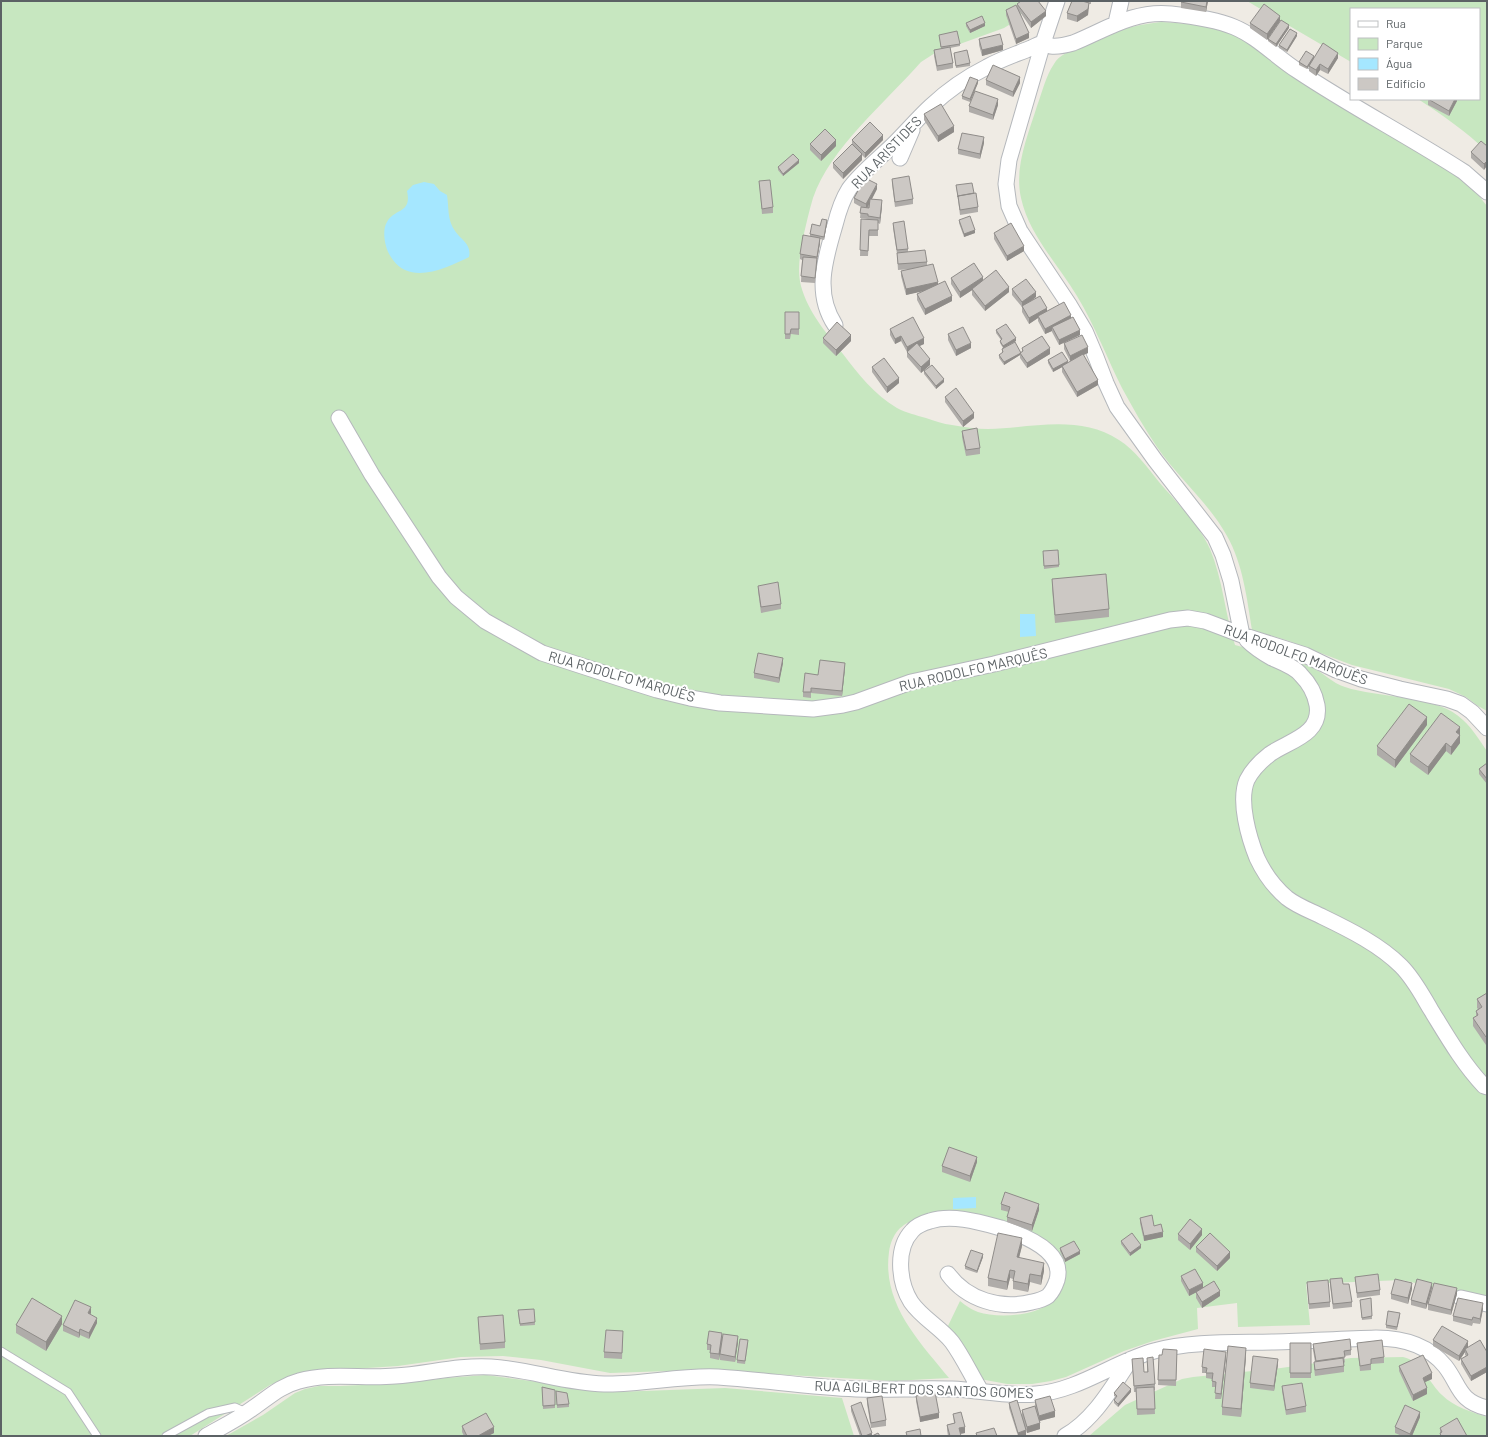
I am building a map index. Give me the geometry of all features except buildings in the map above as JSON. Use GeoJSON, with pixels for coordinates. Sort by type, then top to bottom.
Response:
{"type":"FeatureCollection","features":[{"type":"Feature","properties":{"kind":"street"},"geometry":{"type":"LineString","coordinates":[[1057,1],[1008,160],[1006,184],[1009,206],[1020,230],[1085,331],[1106,384],[1117,407],[1155,460],[1215,537],[1223,555],[1231,581],[1242,635],[1254,647],[1300,673],[1315,698],[1318,712],[1311,729],[1302,736],[1270,754],[1254,770],[1247,780],[1244,813],[1257,859],[1276,888],[1288,898],[1355,933],[1383,951],[1401,966],[1416,984],[1466,1064],[1478,1080],[1487,1087]]}},
{"type":"Feature","properties":{"kind":"street"},"geometry":{"type":"LineString","coordinates":[[1116,23],[1121,1]]}},
{"type":"Feature","properties":{"kind":"street"},"geometry":{"type":"LineString","coordinates":[[1043,43],[1053,46],[1062,46],[1116,23],[1145,15],[1168,14],[1209,20],[1233,27],[1258,41],[1297,70],[1464,172],[1487,192]]}},
{"type":"Feature","properties":{"kind":"street","name":"RUA ARISTIDES"},"geometry":{"type":"LineString","coordinates":[[835,325],[826,309],[823,285],[826,257],[839,212],[849,189],[929,107],[962,81],[988,66],[1043,43]]}},
{"type":"Feature","properties":{"kind":"street"},"geometry":{"type":"LineString","coordinates":[[900,158],[916,122]]}},
{"type":"Feature","properties":{"kind":"street","name":"RUA RODOLFO MARQUÊS"},"geometry":{"type":"LineString","coordinates":[[339,418],[372,475],[423,554],[439,577],[456,597],[469,609],[485,621],[542,653],[619,678],[690,698],[720,703],[775,708],[812,710],[828,708],[856,702],[911,682],[1188,618],[1196,619],[1305,655],[1336,670],[1361,679],[1400,690],[1447,699],[1461,704],[1472,712],[1487,728]]}},
{"type":"Feature","properties":{"kind":"street"},"geometry":{"type":"LineString","coordinates":[[948,1274],[956,1284],[982,1300],[988,1302],[1024,1304],[1048,1296],[1054,1288],[1058,1276],[1058,1266],[1053,1257],[1045,1249],[1034,1242],[1006,1230],[982,1223],[946,1218],[933,1220],[912,1230],[907,1237],[902,1253],[901,1270],[902,1282],[906,1293],[917,1310],[951,1341],[981,1392]]}},
{"type":"Feature","properties":{"kind":"street"},"geometry":{"type":"LineString","coordinates":[[1460,1298],[1487,1304]]}},
{"type":"Feature","properties":{"kind":"street","name":"RUA AGILBERT DOS SANTOS GOMES"},"geometry":{"type":"LineString","coordinates":[[206,1436],[247,1412],[284,1386],[300,1381],[331,1376],[395,1376],[456,1368],[490,1367],[513,1369],[560,1378],[604,1384],[680,1378],[716,1377],[856,1389],[953,1389],[1021,1395],[1051,1392],[1080,1383],[1131,1359],[1174,1347],[1376,1338],[1386,1338],[1406,1342],[1428,1350],[1446,1366],[1462,1394],[1477,1405],[1487,1408]]}},
{"type":"Feature","properties":{"kind":"street"},"geometry":{"type":"LineString","coordinates":[[1065,1436],[1076,1430],[1088,1420],[1131,1359]]}},
{"type":"Feature","properties":{"kind":"lane"},"geometry":{"type":"LineString","coordinates":[[1,1351],[68,1392],[97,1436]]}},
{"type":"Feature","properties":{"kind":"lane"},"geometry":{"type":"LineString","coordinates":[[166,1436],[208,1413],[235,1407],[247,1412]]}},
{"type":"Feature","properties":{"kind":"green space"},"geometry":{"type":"Polygon","coordinates":[[[1,1],[1031,1],[1017,20],[1004,28],[935,53],[921,62],[860,126],[845,144],[821,179],[810,208],[799,262],[799,274],[804,296],[813,314],[861,376],[881,397],[900,410],[949,425],[974,428],[988,429],[1055,424],[1088,427],[1104,432],[1125,444],[1140,459],[1187,514],[1200,531],[1210,549],[1218,573],[1235,645],[1302,663],[1315,669],[1336,683],[1358,691],[1424,701],[1439,706],[1452,712],[1463,720],[1479,739],[1487,751],[1487,1299],[1402,1280],[1306,1284],[1310,1325],[1238,1327],[1237,1303],[1197,1308],[1198,1329],[1153,1341],[1124,1351],[1066,1377],[1032,1384],[1007,1384],[980,1379],[947,1328],[960,1301],[978,1312],[1003,1316],[1033,1312],[1046,1306],[1056,1298],[1063,1288],[1064,1275],[1061,1268],[1041,1239],[917,1219],[911,1221],[898,1230],[890,1245],[888,1271],[891,1288],[905,1321],[915,1336],[949,1378],[893,1381],[700,1370],[610,1373],[541,1360],[503,1356],[461,1357],[398,1366],[352,1369],[289,1377],[270,1385],[190,1436],[1,1436],[1,1]]]}},
{"type":"Feature","properties":{"kind":"green space"},"geometry":{"type":"Polygon","coordinates":[[[1247,1],[1487,1],[1487,152],[1462,130],[1420,100],[1480,100],[1480,8],[1350,8],[1350,61],[1247,1]]]}},
{"type":"Feature","properties":{"kind":"green space"},"geometry":{"type":"Polygon","coordinates":[[[1161,22],[1197,25],[1232,33],[1457,175],[1475,191],[1487,206],[1487,711],[1466,697],[1449,689],[1352,665],[1289,641],[1252,630],[1241,570],[1227,536],[1220,524],[1165,458],[1148,433],[1122,388],[1095,330],[1077,296],[1037,237],[1030,224],[1021,198],[1019,175],[1026,140],[1051,68],[1059,58],[1065,54],[1098,38],[1129,28],[1161,22]]]}},
{"type":"Feature","properties":{"kind":"green space"},"geometry":{"type":"Polygon","coordinates":[[[1403,1357],[1410,1359],[1415,1363],[1425,1373],[1437,1390],[1452,1403],[1463,1409],[1487,1417],[1487,1436],[1089,1436],[1125,1405],[1182,1379],[1281,1368],[1351,1358],[1403,1357]]]}},
{"type":"Feature","properties":{"kind":"green space"},"geometry":{"type":"Polygon","coordinates":[[[486,1375],[615,1392],[725,1388],[842,1398],[854,1436],[226,1436],[263,1415],[295,1393],[305,1389],[319,1386],[405,1383],[486,1375]]]}},
{"type":"Feature","properties":{"kind":"water"},"geometry":{"type":"Polygon","coordinates":[[[424,182],[434,184],[440,191],[447,195],[452,227],[465,242],[470,253],[469,257],[450,266],[430,272],[409,272],[401,268],[393,260],[386,248],[384,230],[390,218],[402,210],[407,204],[407,191],[413,185],[424,182]]]}},
{"type":"Feature","properties":{"kind":"water"},"geometry":{"type":"Polygon","coordinates":[[[1020,614],[1035,614],[1036,636],[1020,637],[1020,614]]]}},
{"type":"Feature","properties":{"kind":"water"},"geometry":{"type":"Polygon","coordinates":[[[976,1197],[976,1208],[953,1209],[953,1198],[976,1197]]]}}]}
